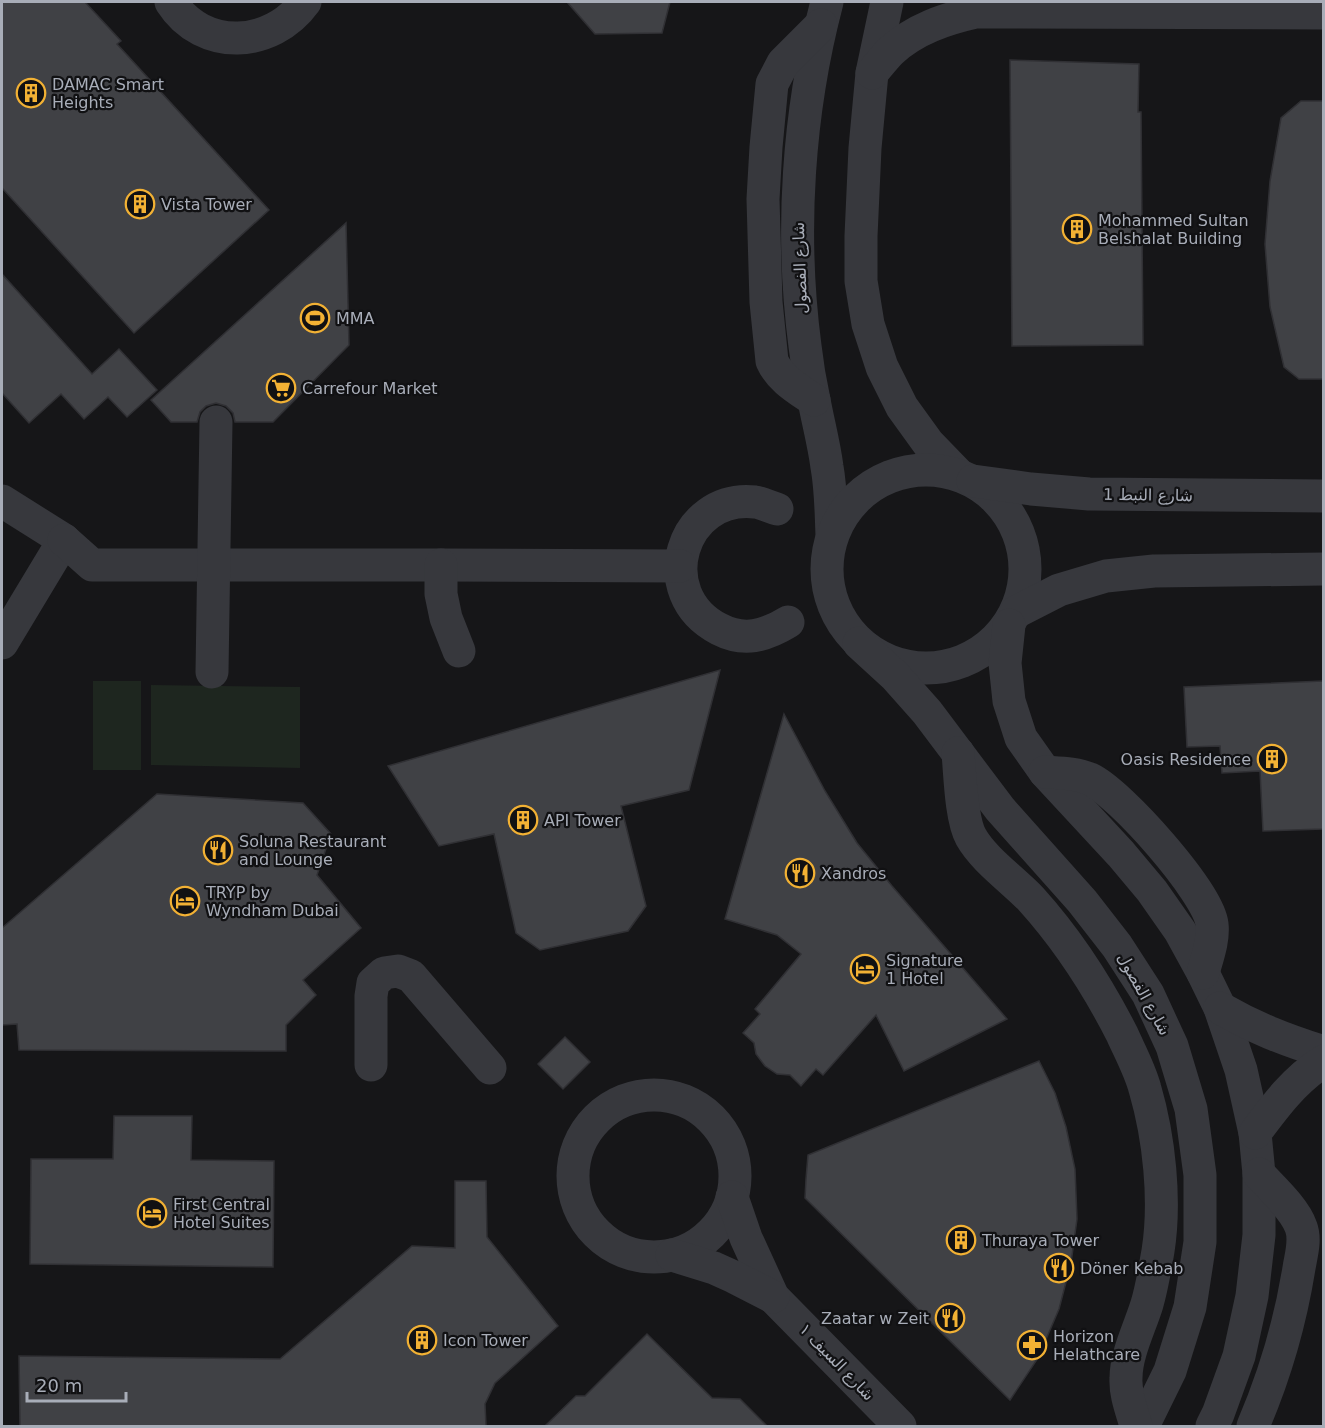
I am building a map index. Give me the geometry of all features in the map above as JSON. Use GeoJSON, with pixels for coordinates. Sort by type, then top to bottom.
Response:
{"type":"FeatureCollection","features":[{"type":"Feature","properties":{"kind":"street"},"geometry":{"type":"LineString","coordinates":[[171,2],[189,22],[208,33],[230,38],[250,38],[268,33],[289,21],[305,2]]}},
{"type":"Feature","properties":{"kind":"street"},"geometry":{"type":"LineString","coordinates":[[887,2],[872,73],[865,148],[861,236],[861,281],[868,324],[882,367],[902,407],[928,443],[966,478],[997,500],[1015,525],[1024,553],[1025,583],[1012,618],[1005,663],[1009,701],[1021,738],[1045,772],[1152,891],[1180,931],[1220,1008],[1241,1070],[1255,1132],[1259,1174],[1259,1235],[1252,1296],[1239,1356],[1212,1426]]}},
{"type":"Feature","properties":{"kind":"street"},"geometry":{"type":"LineString","coordinates":[[872,73],[889,52],[910,36],[971,7],[1323,13]]}},
{"type":"Feature","properties":{"kind":"street","name":"شارع الفصول"},"geometry":{"type":"LineString","coordinates":[[824,13],[809,85],[801,146],[798,235],[799,292],[805,346],[828,468],[832,535]]}},
{"type":"Feature","properties":{"kind":"street"},"geometry":{"type":"LineString","coordinates":[[212,672],[216,422]]}},
{"type":"Feature","properties":{"kind":"street"},"geometry":{"type":"LineString","coordinates":[[966,478],[933,469],[907,471],[882,479],[861,493],[843,512],[832,535],[826,564],[829,593],[840,620],[859,643],[879,656],[902,665],[926,668],[950,665],[973,657],[993,643],[1012,618],[1059,590],[1106,576],[1154,571],[1323,569]]}},
{"type":"Feature","properties":{"kind":"street","name":"شارع النبط 1"},"geometry":{"type":"LineString","coordinates":[[966,478],[1031,489],[1089,494],[1323,496]]}},
{"type":"Feature","properties":{"kind":"street"},"geometry":{"type":"LineString","coordinates":[[2,501],[64,540],[92,565],[680,566]]}},
{"type":"Feature","properties":{"kind":"street"},"geometry":{"type":"LineString","coordinates":[[777,509],[756,502],[745,502],[733,503],[712,511],[695,526],[684,545],[680,566],[683,588],[693,608],[708,623],[728,634],[749,636],[771,632],[788,622]]}},
{"type":"Feature","properties":{"kind":"street"},"geometry":{"type":"LineString","coordinates":[[2,643],[64,540]]}},
{"type":"Feature","properties":{"kind":"street"},"geometry":{"type":"LineString","coordinates":[[441,564],[441,594],[446,618],[459,651]]}},
{"type":"Feature","properties":{"kind":"street","name":"شارع الفصول"},"geometry":{"type":"LineString","coordinates":[[859,643],[895,676],[927,712],[1000,809],[1082,901],[1118,946],[1148,994],[1172,1046],[1191,1109],[1200,1175],[1200,1242],[1190,1307],[1170,1371],[1143,1426]]}},
{"type":"Feature","properties":{"kind":"street"},"geometry":{"type":"LineString","coordinates":[[958,751],[965,819],[971,837],[983,853],[1051,921],[1080,960],[1105,1001],[1145,1088],[1156,1141],[1161,1194],[1158,1249],[1148,1301],[1126,1367],[1127,1391],[1136,1426]]}},
{"type":"Feature","properties":{"kind":"street"},"geometry":{"type":"LineString","coordinates":[[371,1065],[373,983],[384,973],[398,971],[411,976],[490,1068]]}},
{"type":"Feature","properties":{"kind":"street"},"geometry":{"type":"LineString","coordinates":[[1220,1008],[1274,1036],[1323,1052]]}},
{"type":"Feature","properties":{"kind":"street"},"geometry":{"type":"LineString","coordinates":[[1255,1132],[1291,1089],[1323,1061]]}},
{"type":"Feature","properties":{"kind":"street"},"geometry":{"type":"LineString","coordinates":[[665,1095],[685,1101],[704,1111],[718,1126],[729,1144],[734,1159],[735,1186],[732,1197],[726,1213],[704,1240],[672,1255],[654,1257],[634,1255],[603,1239],[591,1227],[583,1214],[576,1200],[573,1186],[576,1154],[592,1122],[606,1110],[633,1097],[665,1095]]}},
{"type":"Feature","properties":{"kind":"street"},"geometry":{"type":"LineString","coordinates":[[1253,1426],[1283,1343],[1295,1291],[1303,1238],[1299,1221],[1259,1174]]}},
{"type":"Feature","properties":{"kind":"street","name":"شارع السيف ١"},"geometry":{"type":"LineString","coordinates":[[732,1197],[746,1238],[773,1297],[900,1426]]}},
{"type":"Feature","properties":{"kind":"street","name":"شارع السيف ١"},"geometry":{"type":"LineString","coordinates":[[672,1255],[714,1268],[773,1297]]}},
{"type":"Feature","properties":{"kind":"shaded area"},"geometry":{"type":"Polygon","coordinates":[[[93,681],[141,681],[141,770],[93,770],[93,681]]]}},
{"type":"Feature","properties":{"kind":"shaded area"},"geometry":{"type":"Polygon","coordinates":[[[151,685],[300,687],[300,768],[151,765],[151,685]]]}},
{"type":"Feature","properties":{"kind":"building","name":"Vista Tower"},"geometry":{"type":"Polygon","coordinates":[[[2,2],[85,2],[121,41],[117,44],[269,210],[134,333],[2,188],[2,2]]]}},
{"type":"Feature","properties":{"kind":"building"},"geometry":{"type":"Polygon","coordinates":[[[567,2],[670,2],[662,33],[595,34],[567,2]]]}},
{"type":"Feature","properties":{"kind":"building","name":"Mohammed Sultan Belshalat Building"},"geometry":{"type":"Polygon","coordinates":[[[1010,60],[1139,64],[1143,345],[1012,346],[1010,60]]]}},
{"type":"Feature","properties":{"kind":"building"},"geometry":{"type":"Polygon","coordinates":[[[1301,101],[1323,101],[1323,379],[1299,379],[1284,367],[1270,307],[1265,244],[1270,181],[1281,118],[1301,101]]]}},
{"type":"Feature","properties":{"kind":"building"},"geometry":{"type":"Polygon","coordinates":[[[346,223],[349,345],[273,422],[235,422],[233,413],[226,406],[216,403],[206,406],[200,412],[197,422],[171,422],[151,400],[346,223]]]}},
{"type":"Feature","properties":{"kind":"building"},"geometry":{"type":"Polygon","coordinates":[[[2,274],[92,374],[119,349],[157,390],[127,417],[108,397],[84,419],[61,394],[29,423],[2,393],[2,274]]]}},
{"type":"Feature","properties":{"kind":"building","name":"API Tower"},"geometry":{"type":"Polygon","coordinates":[[[720,670],[689,790],[621,806],[646,906],[628,931],[540,950],[516,933],[494,834],[439,846],[388,766],[720,670]]]}},
{"type":"Feature","properties":{"kind":"building","name":"Oasis Residence"},"geometry":{"type":"Polygon","coordinates":[[[1323,681],[1323,829],[1263,831],[1260,771],[1222,773],[1220,746],[1187,747],[1184,687],[1323,681]]]}},
{"type":"Feature","properties":{"kind":"building"},"geometry":{"type":"Polygon","coordinates":[[[784,714],[825,791],[857,843],[1007,1019],[904,1071],[876,1015],[823,1075],[816,1069],[801,1086],[790,1075],[777,1074],[765,1066],[756,1054],[754,1043],[743,1033],[760,1014],[755,1009],[801,954],[777,935],[725,919],[784,714]]]}},
{"type":"Feature","properties":{"kind":"building","name":"TRYP by Wyndham Dubai"},"geometry":{"type":"Polygon","coordinates":[[[157,794],[303,803],[331,834],[317,875],[361,928],[303,980],[316,995],[286,1025],[286,1051],[19,1050],[17,1024],[2,1025],[2,928],[157,794]]]}},
{"type":"Feature","properties":{"kind":"building"},"geometry":{"type":"Polygon","coordinates":[[[565,1037],[590,1062],[563,1089],[538,1064],[565,1037]]]}},
{"type":"Feature","properties":{"kind":"building","name":"Thuraya Tower"},"geometry":{"type":"Polygon","coordinates":[[[1039,1061],[1055,1093],[1066,1127],[1075,1169],[1077,1219],[1071,1263],[1059,1309],[1038,1358],[1010,1400],[805,1198],[808,1155],[1039,1061]]]}},
{"type":"Feature","properties":{"kind":"building","name":"First Central Hotel Suites"},"geometry":{"type":"Polygon","coordinates":[[[114,1116],[192,1116],[191,1160],[274,1161],[273,1267],[30,1264],[31,1159],[113,1159],[114,1116]]]}},
{"type":"Feature","properties":{"kind":"building","name":"Icon Tower"},"geometry":{"type":"Polygon","coordinates":[[[455,1181],[486,1181],[487,1237],[558,1326],[495,1383],[485,1404],[486,1426],[20,1426],[19,1356],[280,1359],[412,1246],[455,1248],[455,1181]]]}},
{"type":"Feature","properties":{"kind":"building"},"geometry":{"type":"Polygon","coordinates":[[[647,1334],[712,1398],[740,1399],[767,1426],[545,1426],[576,1396],[585,1396],[647,1334]]]}},
{"type":"Feature","properties":{"kind":"place","name":"DAMAC Smart Heights"},"geometry":{"type":"Point","coordinates":[31,93]}},
{"type":"Feature","properties":{"kind":"place","name":"Vista Tower"},"geometry":{"type":"Point","coordinates":[140,204]}},
{"type":"Feature","properties":{"kind":"place","name":"Mohammed Sultan Belshalat Building"},"geometry":{"type":"Point","coordinates":[1077,229]}},
{"type":"Feature","properties":{"kind":"place","name":"MMA"},"geometry":{"type":"Point","coordinates":[315,318]}},
{"type":"Feature","properties":{"kind":"place","name":"Carrefour Market"},"geometry":{"type":"Point","coordinates":[281,388]}},
{"type":"Feature","properties":{"kind":"place","name":"Oasis Residence"},"geometry":{"type":"Point","coordinates":[1272,759]}},
{"type":"Feature","properties":{"kind":"place","name":"API Tower"},"geometry":{"type":"Point","coordinates":[523,820]}},
{"type":"Feature","properties":{"kind":"place","name":"Soluna Restaurant and Lounge"},"geometry":{"type":"Point","coordinates":[218,850]}},
{"type":"Feature","properties":{"kind":"place","name":"Xandros"},"geometry":{"type":"Point","coordinates":[800,873]}},
{"type":"Feature","properties":{"kind":"place","name":"TRYP by Wyndham Dubai"},"geometry":{"type":"Point","coordinates":[185,901]}},
{"type":"Feature","properties":{"kind":"place","name":"Signature 1 Hotel"},"geometry":{"type":"Point","coordinates":[865,969]}},
{"type":"Feature","properties":{"kind":"place","name":"First Central Hotel Suites"},"geometry":{"type":"Point","coordinates":[152,1213]}},
{"type":"Feature","properties":{"kind":"place","name":"Thuraya Tower"},"geometry":{"type":"Point","coordinates":[961,1240]}},
{"type":"Feature","properties":{"kind":"place","name":"Döner Kebab"},"geometry":{"type":"Point","coordinates":[1059,1268]}},
{"type":"Feature","properties":{"kind":"place","name":"Zaatar w Zeit"},"geometry":{"type":"Point","coordinates":[950,1318]}},
{"type":"Feature","properties":{"kind":"place","name":"Icon Tower"},"geometry":{"type":"Point","coordinates":[422,1340]}},
{"type":"Feature","properties":{"kind":"place","name":"Horizon Helathcare"},"geometry":{"type":"Point","coordinates":[1032,1345]}}]}
